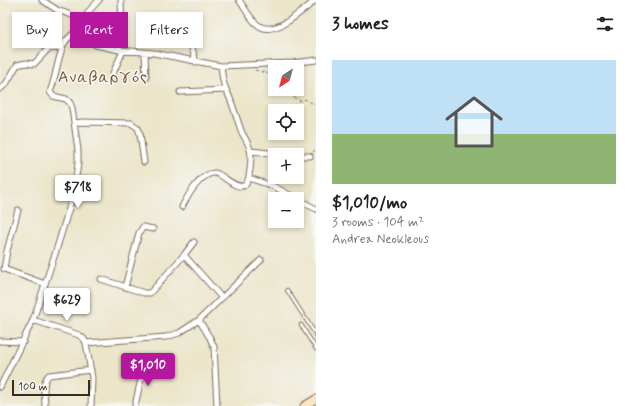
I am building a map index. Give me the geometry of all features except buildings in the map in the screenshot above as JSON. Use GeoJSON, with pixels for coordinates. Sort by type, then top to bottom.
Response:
{"type":"FeatureCollection","features":[{"type":"Feature","properties":{"kind":"street"},"geometry":{"type":"LineString","coordinates":[[42,0],[57,10],[70,14]]}},
{"type":"Feature","properties":{"kind":"street"},"geometry":{"type":"LineString","coordinates":[[88,12],[99,0]]}},
{"type":"Feature","properties":{"kind":"street"},"geometry":{"type":"LineString","coordinates":[[113,73],[121,51],[121,0]]}},
{"type":"Feature","properties":{"kind":"street"},"geometry":{"type":"LineString","coordinates":[[239,0],[257,25],[265,29],[279,27],[316,0]]}},
{"type":"Feature","properties":{"kind":"street"},"geometry":{"type":"LineString","coordinates":[[0,388],[33,320],[73,195],[78,164],[78,150],[72,108],[68,100],[53,96],[51,94],[62,48],[70,37]]}},
{"type":"Feature","properties":{"kind":"street"},"geometry":{"type":"LineString","coordinates":[[0,89],[6,84],[17,65],[26,63],[34,64],[46,50],[62,48]]}},
{"type":"Feature","properties":{"kind":"street"},"geometry":{"type":"LineString","coordinates":[[109,48],[221,66],[293,63],[316,60]]}},
{"type":"Feature","properties":{"kind":"street"},"geometry":{"type":"LineString","coordinates":[[192,48],[196,62]]}},
{"type":"Feature","properties":{"kind":"street"},"geometry":{"type":"LineString","coordinates":[[145,53],[146,78]]}},
{"type":"Feature","properties":{"kind":"street"},"geometry":{"type":"LineString","coordinates":[[182,207],[198,182],[209,174],[218,174],[232,183],[243,186],[247,184],[249,178],[251,151],[235,116],[222,77],[221,66]]}},
{"type":"Feature","properties":{"kind":"street"},"geometry":{"type":"LineString","coordinates":[[180,92],[226,90]]}},
{"type":"Feature","properties":{"kind":"street"},"geometry":{"type":"LineString","coordinates":[[74,123],[131,123],[138,128],[144,162]]}},
{"type":"Feature","properties":{"kind":"street"},"geometry":{"type":"LineString","coordinates":[[251,151],[268,153]]}},
{"type":"Feature","properties":{"kind":"street"},"geometry":{"type":"LineString","coordinates":[[304,156],[310,156]]}},
{"type":"Feature","properties":{"kind":"street"},"geometry":{"type":"LineString","coordinates":[[249,178],[273,186],[316,209]]}},
{"type":"Feature","properties":{"kind":"street"},"geometry":{"type":"LineString","coordinates":[[18,210],[2,270],[45,284]]}},
{"type":"Feature","properties":{"kind":"street"},"geometry":{"type":"LineString","coordinates":[[124,286],[139,233],[143,227],[153,229]]}},
{"type":"Feature","properties":{"kind":"street"},"geometry":{"type":"LineString","coordinates":[[102,279],[147,294],[150,293],[194,242]]}},
{"type":"Feature","properties":{"kind":"street"},"geometry":{"type":"LineString","coordinates":[[184,255],[222,298]]}},
{"type":"Feature","properties":{"kind":"street"},"geometry":{"type":"LineString","coordinates":[[86,343],[172,336],[179,333],[199,320],[261,260]]}},
{"type":"Feature","properties":{"kind":"street"},"geometry":{"type":"LineString","coordinates":[[33,320],[79,335],[84,339],[91,370],[93,406]]}},
{"type":"Feature","properties":{"kind":"street"},"geometry":{"type":"LineString","coordinates":[[199,320],[214,347],[216,406]]}},
{"type":"Feature","properties":{"kind":"street"},"geometry":{"type":"LineString","coordinates":[[0,341],[23,342]]}},
{"type":"Feature","properties":{"kind":"street"},"geometry":{"type":"LineString","coordinates":[[135,406],[144,365]]}},
{"type":"Feature","properties":{"kind":"street"},"geometry":{"type":"LineString","coordinates":[[45,406],[44,384],[46,377],[49,375],[91,370]]}},
{"type":"Feature","properties":{"kind":"street"},"geometry":{"type":"LineString","coordinates":[[304,406],[316,399]]}},
{"type":"Feature","properties":{"kind":"lane"},"geometry":{"type":"LineString","coordinates":[[287,290],[316,335]]}},
{"type":"Feature","properties":{"kind":"lane"},"geometry":{"type":"LineString","coordinates":[[301,325],[316,349]]}},
{"type":"Feature","properties":{"kind":"path"},"geometry":{"type":"LineString","coordinates":[[249,64],[255,70],[268,73]]}},
{"type":"Feature","properties":{"kind":"path"},"geometry":{"type":"LineString","coordinates":[[291,96],[301,101],[304,99],[316,105]]}},
{"type":"Feature","properties":{"kind":"district","name":"Αναβαργός"},"geometry":{"type":"Point","coordinates":[103,76]}}]}
